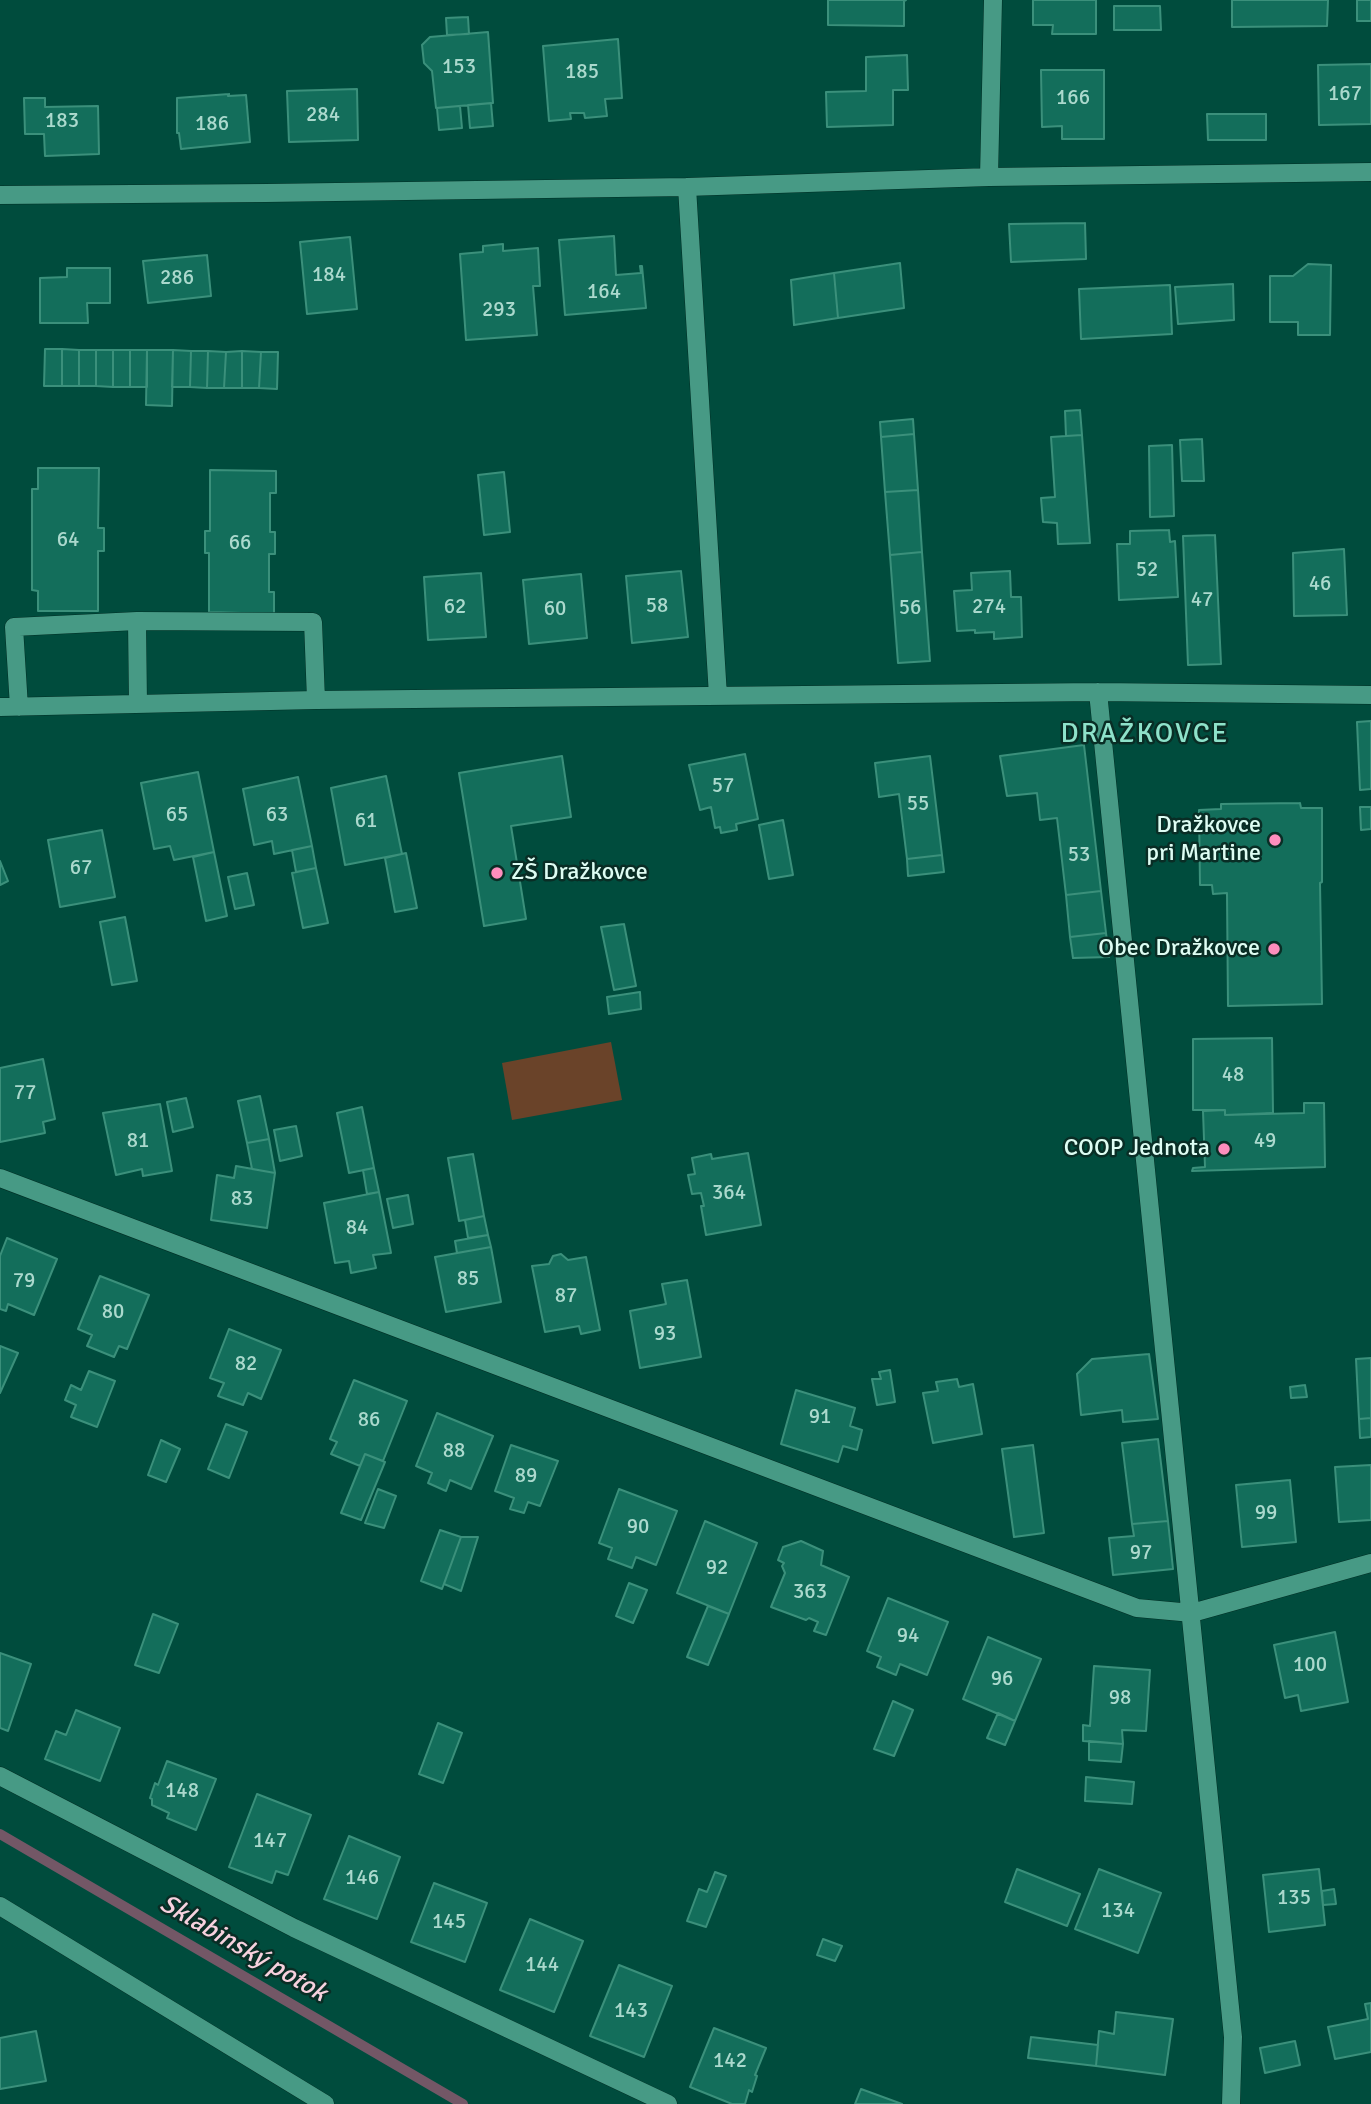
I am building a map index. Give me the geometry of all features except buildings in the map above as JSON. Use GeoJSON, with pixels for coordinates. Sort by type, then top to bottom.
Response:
{"type":"FeatureCollection","features":[{"type":"Feature","properties":{"kind":"street"},"geometry":{"type":"LineString","coordinates":[[989,177],[993,0]]}},
{"type":"Feature","properties":{"kind":"street"},"geometry":{"type":"LineString","coordinates":[[0,195],[687,187],[989,177],[1371,172]]}},
{"type":"Feature","properties":{"kind":"street"},"geometry":{"type":"LineString","coordinates":[[687,187],[718,696]]}},
{"type":"Feature","properties":{"kind":"street"},"geometry":{"type":"LineString","coordinates":[[19,707],[14,627],[137,621],[313,622],[316,700]]}},
{"type":"Feature","properties":{"kind":"street"},"geometry":{"type":"LineString","coordinates":[[137,621],[138,704]]}},
{"type":"Feature","properties":{"kind":"street"},"geometry":{"type":"LineString","coordinates":[[1098,692],[1233,2037],[1231,2104]]}},
{"type":"Feature","properties":{"kind":"street"},"geometry":{"type":"LineString","coordinates":[[0,707],[316,700],[1098,692],[1371,695]]}},
{"type":"Feature","properties":{"kind":"street"},"geometry":{"type":"LineString","coordinates":[[0,1178],[1137,1608],[1192,1613],[1371,1563]]}},
{"type":"Feature","properties":{"kind":"street"},"geometry":{"type":"LineString","coordinates":[[0,1776],[295,1928],[668,2104]]}},
{"type":"Feature","properties":{"kind":"street"},"geometry":{"type":"LineString","coordinates":[[0,1906],[325,2104]]}},
{"type":"Feature","properties":{"kind":"shaded area"},"geometry":{"type":"Polygon","coordinates":[[[611,1042],[622,1100],[512,1120],[502,1063],[611,1042]]]}},
{"type":"Feature","properties":{"kind":"waterway","name":"Sklabinský potok"},"geometry":{"type":"LineString","coordinates":[[0,1834],[463,2104]]}},
{"type":"Feature","properties":{"kind":"place","name":"Dražkovce pri Martine"},"geometry":{"type":"Point","coordinates":[1275,840]}},
{"type":"Feature","properties":{"kind":"place","name":"ZŠ Dražkovce"},"geometry":{"type":"Point","coordinates":[497,873]}},
{"type":"Feature","properties":{"kind":"place","name":"Obec Dražkovce"},"geometry":{"type":"Point","coordinates":[1274,949]}},
{"type":"Feature","properties":{"kind":"place","name":"COOP Jednota"},"geometry":{"type":"Point","coordinates":[1224,1149]}},
{"type":"Feature","properties":{"kind":"district","name":"DRAŽKOVCE"},"geometry":{"type":"Point","coordinates":[1145,735]}}]}
